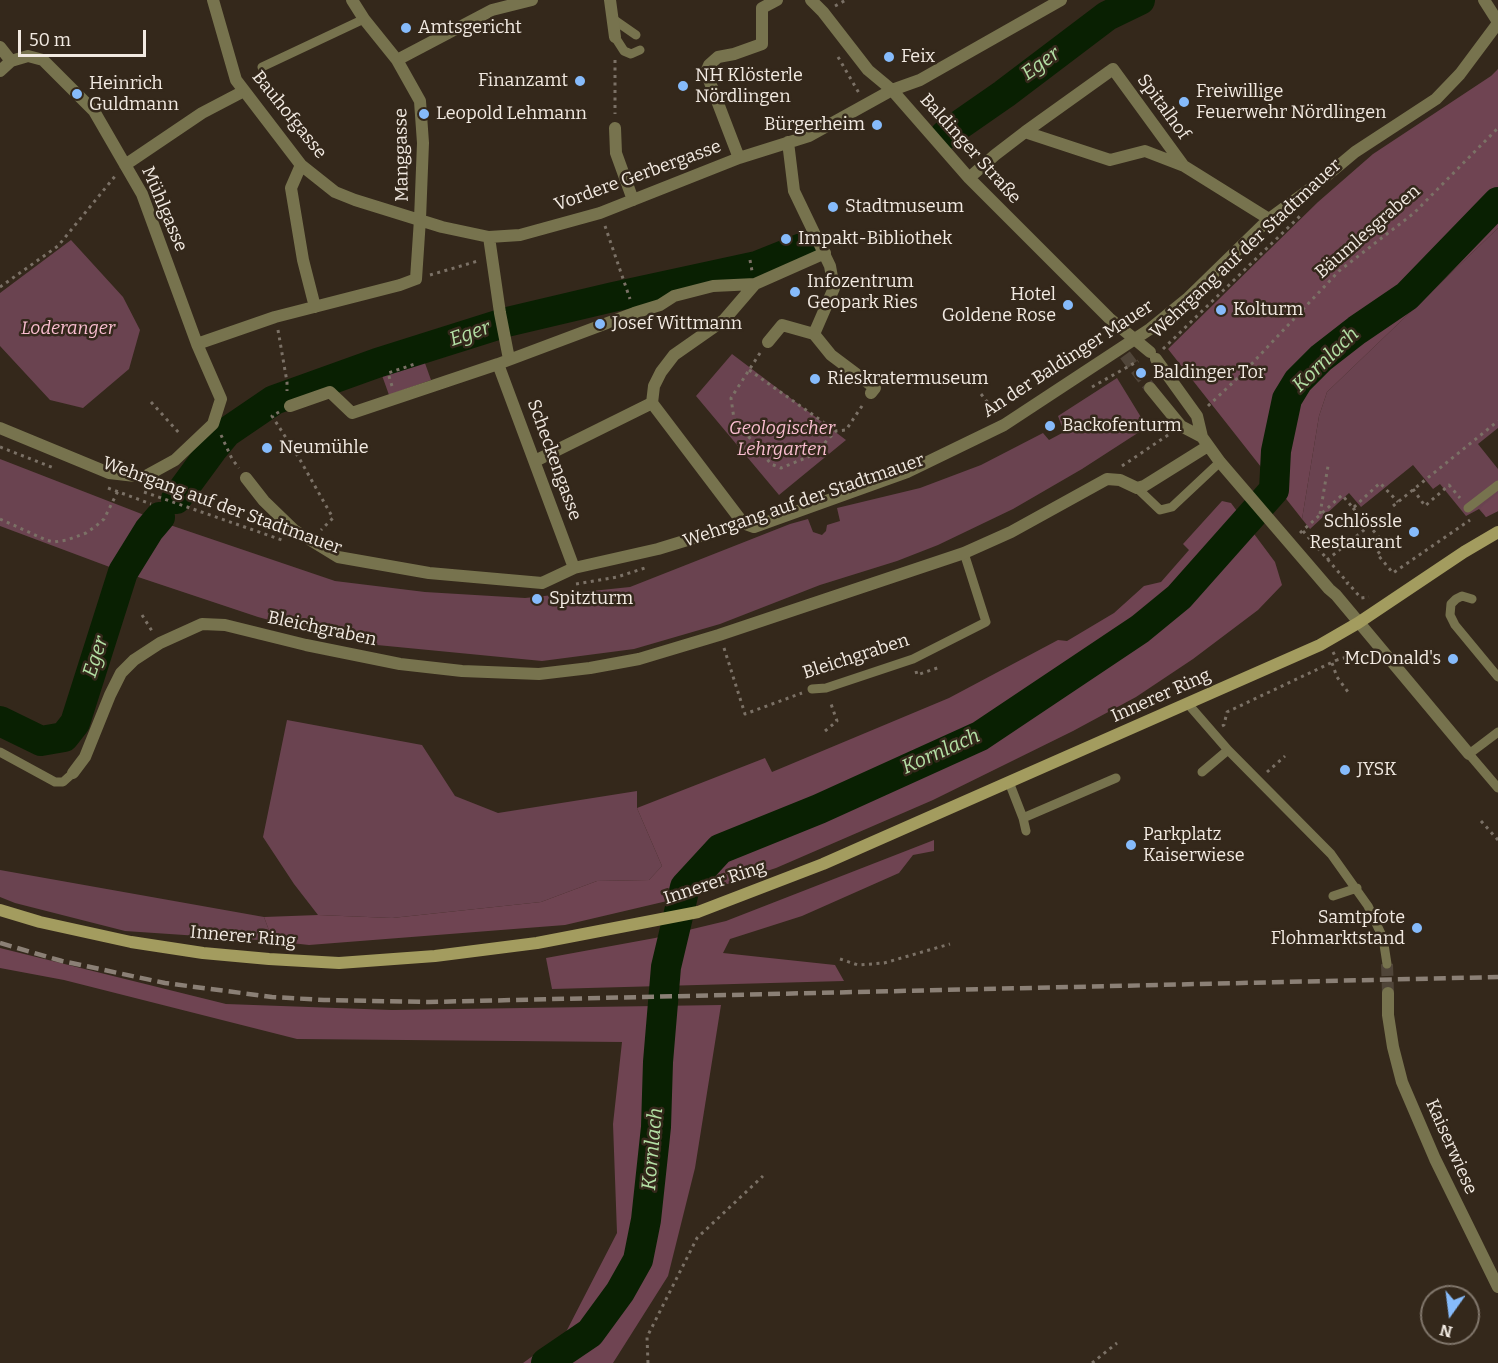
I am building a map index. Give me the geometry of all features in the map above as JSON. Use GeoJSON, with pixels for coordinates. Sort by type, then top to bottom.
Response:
{"type":"FeatureCollection","features":[{"type":"Feature","properties":{"kind":"main road","name":"Innerer Ring"},"geometry":{"type":"LineString","coordinates":[[0,910],[40,922],[142,943],[225,955],[339,963],[435,956],[537,943],[698,912],[823,864],[1328,641],[1498,532]]}},
{"type":"Feature","properties":{"kind":"street","name":"Bauhofgasse"},"geometry":{"type":"LineString","coordinates":[[213,0],[244,91],[301,165],[335,192],[420,219]]}},
{"type":"Feature","properties":{"kind":"street","name":"Manggasse"},"geometry":{"type":"LineString","coordinates":[[352,0],[364,19],[397,60],[420,101],[423,143],[420,219]]}},
{"type":"Feature","properties":{"kind":"street"},"geometry":{"type":"LineString","coordinates":[[397,60],[492,10],[532,0]]}},
{"type":"Feature","properties":{"kind":"street"},"geometry":{"type":"LineString","coordinates":[[610,0],[615,37]]}},
{"type":"Feature","properties":{"kind":"street"},"geometry":{"type":"LineString","coordinates":[[740,158],[706,72],[709,64],[718,57],[762,44],[762,8],[777,0]]}},
{"type":"Feature","properties":{"kind":"street","name":"Baldinger Straße"},"geometry":{"type":"LineString","coordinates":[[811,0],[868,70],[892,90],[969,178],[1109,318],[1153,355],[1197,416],[1205,441],[1220,462],[1336,595],[1469,754]]}},
{"type":"Feature","properties":{"kind":"street","name":"Vordere Gerbergasse"},"geometry":{"type":"LineString","coordinates":[[420,219],[442,227],[489,237],[520,235],[600,213],[740,158],[809,136],[892,90],[920,80],[1061,0]]}},
{"type":"Feature","properties":{"kind":"street"},"geometry":{"type":"LineString","coordinates":[[1484,0],[1498,22]]}},
{"type":"Feature","properties":{"kind":"street","name":"An der Baldinger Mauer"},"geometry":{"type":"LineString","coordinates":[[246,478],[264,501],[294,530],[338,557],[429,573],[542,583],[574,568],[657,549],[743,523],[754,527],[907,472],[1004,425],[1122,352],[1135,339],[1187,299],[1269,219],[1355,152],[1436,99],[1460,74],[1498,22]]}},
{"type":"Feature","properties":{"kind":"street"},"geometry":{"type":"LineString","coordinates":[[0,47],[11,61],[0,71]]}},
{"type":"Feature","properties":{"kind":"street","name":"Mühlgasse"},"geometry":{"type":"LineString","coordinates":[[11,61],[28,56],[43,60],[94,111],[125,165],[141,194],[197,344],[221,399],[216,427]]}},
{"type":"Feature","properties":{"kind":"street","name":"Spitalhof"},"geometry":{"type":"LineString","coordinates":[[969,178],[1025,132],[1113,69],[1184,166]]}},
{"type":"Feature","properties":{"kind":"street"},"geometry":{"type":"LineString","coordinates":[[125,165],[202,113],[244,91]]}},
{"type":"Feature","properties":{"kind":"street"},"geometry":{"type":"LineString","coordinates":[[615,128],[616,153],[633,200]]}},
{"type":"Feature","properties":{"kind":"street","name":"Spitalhof"},"geometry":{"type":"LineString","coordinates":[[1025,132],[1110,160],[1145,151],[1184,166],[1269,219]]}},
{"type":"Feature","properties":{"kind":"street"},"geometry":{"type":"LineString","coordinates":[[788,142],[794,191],[825,253],[834,288],[814,334]]}},
{"type":"Feature","properties":{"kind":"street"},"geometry":{"type":"LineString","coordinates":[[301,165],[291,188],[303,260],[315,307]]}},
{"type":"Feature","properties":{"kind":"street"},"geometry":{"type":"LineString","coordinates":[[197,344],[275,317],[416,279],[420,219]]}},
{"type":"Feature","properties":{"kind":"street","name":"Scheckengasse"},"geometry":{"type":"LineString","coordinates":[[489,237],[504,333],[503,362],[535,461],[574,568]]}},
{"type":"Feature","properties":{"kind":"street"},"geometry":{"type":"LineString","coordinates":[[290,406],[330,392],[352,413],[542,348],[660,305],[674,296],[754,278],[825,253]]}},
{"type":"Feature","properties":{"kind":"street"},"geometry":{"type":"LineString","coordinates":[[743,523],[652,403],[654,386],[674,355],[724,320],[754,278]]}},
{"type":"Feature","properties":{"kind":"street","name":"Baldinger Straße"},"geometry":{"type":"LineString","coordinates":[[1109,318],[1122,352]]}},
{"type":"Feature","properties":{"kind":"street"},"geometry":{"type":"LineString","coordinates":[[768,342],[782,325],[814,334],[831,355],[875,388],[871,393]]}},
{"type":"Feature","properties":{"kind":"street","name":"Baldinger Straße"},"geometry":{"type":"LineString","coordinates":[[1150,388],[1181,426],[1205,441]]}},
{"type":"Feature","properties":{"kind":"street"},"geometry":{"type":"LineString","coordinates":[[535,461],[652,403]]}},
{"type":"Feature","properties":{"kind":"street"},"geometry":{"type":"LineString","coordinates":[[0,428],[109,473],[144,477],[175,460],[190,444],[216,427]]}},
{"type":"Feature","properties":{"kind":"street"},"geometry":{"type":"LineString","coordinates":[[1107,479],[1120,480],[1137,488],[1144,486],[1205,441]]}},
{"type":"Feature","properties":{"kind":"street","name":"Bleichgraben"},"geometry":{"type":"LineString","coordinates":[[73,773],[85,757],[121,673],[134,660],[160,643],[202,624],[225,625],[306,645],[400,664],[462,671],[539,674],[590,669],[639,659],[719,635],[964,553],[1011,532],[1107,479]]}},
{"type":"Feature","properties":{"kind":"street","name":"Kaiserwiese"},"geometry":{"type":"LineString","coordinates":[[1388,993],[1388,1015],[1393,1047],[1402,1082],[1434,1159],[1498,1287]]}},
{"type":"Feature","properties":{"kind":"lane"},"geometry":{"type":"LineString","coordinates":[[262,67],[364,19]]}},
{"type":"Feature","properties":{"kind":"lane"},"geometry":{"type":"LineString","coordinates":[[613,19],[636,35]]}},
{"type":"Feature","properties":{"kind":"lane"},"geometry":{"type":"LineString","coordinates":[[615,37],[624,51],[632,54],[640,50]]}},
{"type":"Feature","properties":{"kind":"lane"},"geometry":{"type":"LineString","coordinates":[[1137,488],[1160,510],[1172,507],[1220,462]]}},
{"type":"Feature","properties":{"kind":"lane"},"geometry":{"type":"LineString","coordinates":[[1468,508],[1498,485]]}},
{"type":"Feature","properties":{"kind":"lane","name":"Bleichgraben"},"geometry":{"type":"LineString","coordinates":[[812,690],[826,688],[914,659],[986,622],[964,553]]}},
{"type":"Feature","properties":{"kind":"lane"},"geometry":{"type":"LineString","coordinates":[[1472,599],[1462,596],[1456,599],[1451,604],[1450,615],[1498,677]]}},
{"type":"Feature","properties":{"kind":"lane"},"geometry":{"type":"LineString","coordinates":[[1188,704],[1209,731],[1257,782],[1331,854],[1357,888],[1377,923],[1383,938],[1387,964]]}},
{"type":"Feature","properties":{"kind":"lane"},"geometry":{"type":"LineString","coordinates":[[1498,732],[1469,754],[1498,788]]}},
{"type":"Feature","properties":{"kind":"lane"},"geometry":{"type":"LineString","coordinates":[[1202,772],[1228,750]]}},
{"type":"Feature","properties":{"kind":"lane","name":"Bleichgraben"},"geometry":{"type":"LineString","coordinates":[[0,753],[55,782],[63,782],[73,773]]}},
{"type":"Feature","properties":{"kind":"lane"},"geometry":{"type":"LineString","coordinates":[[1023,818],[1116,778]]}},
{"type":"Feature","properties":{"kind":"lane"},"geometry":{"type":"LineString","coordinates":[[1009,782],[1026,831]]}},
{"type":"Feature","properties":{"kind":"lane"},"geometry":{"type":"LineString","coordinates":[[1333,896],[1357,888]]}},
{"type":"Feature","properties":{"kind":"path"},"geometry":{"type":"LineString","coordinates":[[615,37],[615,108]]}},
{"type":"Feature","properties":{"kind":"path","name":"Bäumlesgraben"},"geometry":{"type":"LineString","coordinates":[[1206,407],[1244,372],[1339,271],[1414,213],[1498,128]]}},
{"type":"Feature","properties":{"kind":"path"},"geometry":{"type":"LineString","coordinates":[[0,287],[58,246],[125,165]]}},
{"type":"Feature","properties":{"kind":"path","name":"Wehrgang auf der Stadtmauer"},"geometry":{"type":"LineString","coordinates":[[1086,390],[1166,346],[1240,272],[1307,210]]}},
{"type":"Feature","properties":{"kind":"path"},"geometry":{"type":"LineString","coordinates":[[600,213],[631,303]]}},
{"type":"Feature","properties":{"kind":"path"},"geometry":{"type":"LineString","coordinates":[[416,279],[491,257]]}},
{"type":"Feature","properties":{"kind":"path"},"geometry":{"type":"LineString","coordinates":[[750,261],[754,278]]}},
{"type":"Feature","properties":{"kind":"path"},"geometry":{"type":"LineString","coordinates":[[275,317],[288,382],[286,388]]}},
{"type":"Feature","properties":{"kind":"path"},"geometry":{"type":"LineString","coordinates":[[768,342],[730,398],[734,419],[771,464],[781,468],[813,455],[836,431],[846,430],[871,393]]}},
{"type":"Feature","properties":{"kind":"path"},"geometry":{"type":"LineString","coordinates":[[396,399],[388,373],[415,364]]}},
{"type":"Feature","properties":{"kind":"path"},"geometry":{"type":"LineString","coordinates":[[749,370],[836,431]]}},
{"type":"Feature","properties":{"kind":"path"},"geometry":{"type":"LineString","coordinates":[[981,394],[1004,425]]}},
{"type":"Feature","properties":{"kind":"path"},"geometry":{"type":"LineString","coordinates":[[151,402],[190,444]]}},
{"type":"Feature","properties":{"kind":"path"},"geometry":{"type":"LineString","coordinates":[[290,406],[272,416],[333,518],[310,541]]}},
{"type":"Feature","properties":{"kind":"path"},"geometry":{"type":"LineString","coordinates":[[1393,506],[1498,420]]}},
{"type":"Feature","properties":{"kind":"path"},"geometry":{"type":"LineString","coordinates":[[1107,479],[1129,460],[1181,426]]}},
{"type":"Feature","properties":{"kind":"path"},"geometry":{"type":"LineString","coordinates":[[216,427],[232,459]]}},
{"type":"Feature","properties":{"kind":"path"},"geometry":{"type":"LineString","coordinates":[[1488,428],[1492,434]]}},
{"type":"Feature","properties":{"kind":"path"},"geometry":{"type":"LineString","coordinates":[[1320,516],[1328,466]]}},
{"type":"Feature","properties":{"kind":"path"},"geometry":{"type":"LineString","coordinates":[[1353,508],[1380,483],[1398,502]]}},
{"type":"Feature","properties":{"kind":"path"},"geometry":{"type":"LineString","coordinates":[[1376,594],[1361,598],[1303,531],[1342,495],[1387,546],[1377,554],[1393,573],[1475,517],[1449,485],[1425,506],[1413,489]]}},
{"type":"Feature","properties":{"kind":"path"},"geometry":{"type":"LineString","coordinates":[[0,519],[46,540],[54,542],[67,540],[86,533],[104,519],[120,486]]}},
{"type":"Feature","properties":{"kind":"path","name":"Wehrgang auf der Stadtmauer"},"geometry":{"type":"LineString","coordinates":[[138,490],[283,541]]}},
{"type":"Feature","properties":{"kind":"path"},"geometry":{"type":"LineString","coordinates":[[1327,560],[1374,522]]}},
{"type":"Feature","properties":{"kind":"path"},"geometry":{"type":"LineString","coordinates":[[574,584],[617,577],[649,567]]}},
{"type":"Feature","properties":{"kind":"path"},"geometry":{"type":"LineString","coordinates":[[1336,595],[1347,584]]}},
{"type":"Feature","properties":{"kind":"path"},"geometry":{"type":"LineString","coordinates":[[142,615],[160,643]]}},
{"type":"Feature","properties":{"kind":"path","name":"Bleichgraben"},"geometry":{"type":"LineString","coordinates":[[719,635],[745,714],[812,690]]}},
{"type":"Feature","properties":{"kind":"path"},"geometry":{"type":"LineString","coordinates":[[1328,641],[1337,660]]}},
{"type":"Feature","properties":{"kind":"path"},"geometry":{"type":"LineString","coordinates":[[1209,731],[1224,725],[1227,712],[1337,660],[1354,655],[1368,657],[1370,661]]}},
{"type":"Feature","properties":{"kind":"path"},"geometry":{"type":"LineString","coordinates":[[1332,663],[1337,677],[1348,692]]}},
{"type":"Feature","properties":{"kind":"path"},"geometry":{"type":"LineString","coordinates":[[825,731],[837,721],[826,688]]}},
{"type":"Feature","properties":{"kind":"path"},"geometry":{"type":"LineString","coordinates":[[1257,782],[1285,756]]}},
{"type":"Feature","properties":{"kind":"path"},"geometry":{"type":"LineString","coordinates":[[1481,820],[1498,840]]}},
{"type":"Feature","properties":{"kind":"path"},"geometry":{"type":"LineString","coordinates":[[840,959],[858,965],[884,963],[950,944]]}},
{"type":"Feature","properties":{"kind":"path"},"geometry":{"type":"LineString","coordinates":[[648,1363],[647,1337],[697,1238],[763,1176]]}},
{"type":"Feature","properties":{"kind":"path"},"geometry":{"type":"LineString","coordinates":[[1092,1363],[1117,1343]]}},
{"type":"Feature","properties":{"kind":"green space"},"geometry":{"type":"Polygon","coordinates":[[[1498,228],[1498,428],[1478,444],[1498,469],[1498,511],[1486,517],[1479,509],[1466,516],[1440,484],[1433,489],[1413,465],[1361,507],[1349,493],[1310,529],[1302,519],[1319,416],[1327,392],[1498,228]]]}},
{"type":"Feature","properties":{"kind":"green space","name":"Loderanger"},"geometry":{"type":"Polygon","coordinates":[[[71,240],[123,297],[140,330],[129,369],[83,408],[50,400],[0,346],[0,293],[71,240]]]}},
{"type":"Feature","properties":{"kind":"green space"},"geometry":{"type":"Polygon","coordinates":[[[421,352],[431,380],[389,395],[379,367],[421,352]]]}},
{"type":"Feature","properties":{"kind":"green space","name":"Geologischer Lehrgarten"},"geometry":{"type":"Polygon","coordinates":[[[732,354],[846,440],[779,495],[696,396],[732,354]]]}},
{"type":"Feature","properties":{"kind":"green space"},"geometry":{"type":"Polygon","coordinates":[[[1117,378],[1147,427],[1082,469],[1013,509],[938,545],[897,561],[820,585],[720,624],[634,649],[542,661],[377,645],[317,633],[258,617],[123,572],[0,526],[0,459],[170,525],[335,581],[425,592],[525,598],[630,587],[808,519],[813,532],[822,535],[827,525],[840,521],[837,508],[920,488],[981,465],[1043,433],[1049,440],[1064,432],[1058,416],[1117,378]]]}},
{"type":"Feature","properties":{"kind":"green space"},"geometry":{"type":"Polygon","coordinates":[[[287,720],[422,745],[455,796],[498,813],[637,791],[637,808],[662,866],[649,880],[597,881],[541,902],[392,918],[318,915],[263,837],[287,720]]]}},
{"type":"Feature","properties":{"kind":"green space"},"geometry":{"type":"Polygon","coordinates":[[[0,870],[264,917],[273,941],[125,931],[15,903],[0,897],[0,870]]]}},
{"type":"Feature","properties":{"kind":"shaded area"},"geometry":{"type":"Polygon","coordinates":[[[1498,69],[1498,228],[1327,392],[1319,416],[1302,519],[1168,349],[1318,202],[1373,154],[1491,76],[1498,69]]]}},
{"type":"Feature","properties":{"kind":"shaded area"},"geometry":{"type":"Polygon","coordinates":[[[1498,493],[1498,511],[1486,517],[1480,508],[1498,493]]]}},
{"type":"Feature","properties":{"kind":"shaded area"},"geometry":{"type":"Polygon","coordinates":[[[1222,501],[1231,503],[1275,562],[1282,585],[1258,610],[1193,659],[1136,697],[1073,731],[933,800],[776,868],[697,894],[565,925],[309,945],[273,941],[264,917],[318,915],[392,918],[541,902],[597,881],[649,880],[662,866],[637,808],[765,758],[772,772],[949,698],[1058,640],[1067,641],[1114,613],[1144,586],[1161,582],[1189,550],[1183,544],[1222,501]]]}},
{"type":"Feature","properties":{"kind":"shaded area"},"geometry":{"type":"Polygon","coordinates":[[[934,840],[934,851],[913,855],[899,873],[802,916],[730,939],[723,953],[835,965],[844,981],[552,989],[546,958],[655,938],[726,921],[934,840]]]}},
{"type":"Feature","properties":{"kind":"shaded area"},"geometry":{"type":"Polygon","coordinates":[[[0,948],[226,1004],[392,1010],[721,1005],[695,1168],[668,1276],[613,1363],[523,1363],[566,1332],[617,1233],[613,1124],[622,1042],[297,1039],[64,980],[0,968],[0,948]]]}},
{"type":"Feature","properties":{"kind":"waterway","name":"Eger"},"geometry":{"type":"LineString","coordinates":[[945,135],[1004,94],[1107,16],[1140,0]]}},
{"type":"Feature","properties":{"kind":"waterway","name":"Kornlach"},"geometry":{"type":"LineString","coordinates":[[546,1363],[590,1333],[620,1292],[638,1260],[646,1220],[656,1127],[658,1062],[666,967],[685,887],[720,849],[819,809],[980,736],[1140,629],[1179,597],[1274,490],[1276,451],[1287,399],[1298,381],[1321,358],[1407,296],[1498,202]]}},
{"type":"Feature","properties":{"kind":"waterway","name":"Eger"},"geometry":{"type":"LineString","coordinates":[[176,499],[227,432],[274,400],[377,363],[507,322],[757,266],[807,246]]}},
{"type":"Feature","properties":{"kind":"waterway"},"geometry":{"type":"LineString","coordinates":[[377,363],[387,369],[415,359],[420,348]]}},
{"type":"Feature","properties":{"kind":"waterway","name":"Eger"},"geometry":{"type":"LineString","coordinates":[[0,721],[41,741],[64,737],[75,723],[123,572],[149,530],[160,517]]}},
{"type":"Feature","properties":{"kind":"tunnel"},"geometry":{"type":"LineString","coordinates":[[1125,355],[1150,388]]}},
{"type":"Feature","properties":{"kind":"tunnel"},"geometry":{"type":"LineString","coordinates":[[1387,964],[1388,993]]}},
{"type":"Feature","properties":{"kind":"railway"},"geometry":{"type":"LineString","coordinates":[[0,943],[62,961],[165,983],[272,997],[324,1000],[429,1002],[1498,977]]}},
{"type":"Feature","properties":{"kind":"place","name":"Amtsgericht"},"geometry":{"type":"Point","coordinates":[406,28]}},
{"type":"Feature","properties":{"kind":"place","name":"Feix"},"geometry":{"type":"Point","coordinates":[889,57]}},
{"type":"Feature","properties":{"kind":"place","name":"Finanzamt"},"geometry":{"type":"Point","coordinates":[580,81]}},
{"type":"Feature","properties":{"kind":"place","name":"NH Klösterle Nördlingen"},"geometry":{"type":"Point","coordinates":[683,86]}},
{"type":"Feature","properties":{"kind":"place","name":"Heinrich Guldmann"},"geometry":{"type":"Point","coordinates":[77,94]}},
{"type":"Feature","properties":{"kind":"place","name":"Freiwillige Feuerwehr Nördlingen"},"geometry":{"type":"Point","coordinates":[1184,102]}},
{"type":"Feature","properties":{"kind":"place","name":"Leopold Lehmann"},"geometry":{"type":"Point","coordinates":[424,114]}},
{"type":"Feature","properties":{"kind":"place","name":"Bürgerheim"},"geometry":{"type":"Point","coordinates":[877,125]}},
{"type":"Feature","properties":{"kind":"place","name":"Stadtmuseum"},"geometry":{"type":"Point","coordinates":[833,207]}},
{"type":"Feature","properties":{"kind":"place","name":"Impakt-Bibliothek"},"geometry":{"type":"Point","coordinates":[786,239]}},
{"type":"Feature","properties":{"kind":"place","name":"Infozentrum Geopark Ries"},"geometry":{"type":"Point","coordinates":[795,292]}},
{"type":"Feature","properties":{"kind":"place","name":"Hotel Goldene Rose"},"geometry":{"type":"Point","coordinates":[1068,305]}},
{"type":"Feature","properties":{"kind":"place","name":"Kolturm"},"geometry":{"type":"Point","coordinates":[1221,310]}},
{"type":"Feature","properties":{"kind":"place","name":"Josef Wittmann"},"geometry":{"type":"Point","coordinates":[600,324]}},
{"type":"Feature","properties":{"kind":"place","name":"Baldinger Tor"},"geometry":{"type":"Point","coordinates":[1141,373]}},
{"type":"Feature","properties":{"kind":"place","name":"Rieskratermuseum"},"geometry":{"type":"Point","coordinates":[815,379]}},
{"type":"Feature","properties":{"kind":"place","name":"Backofenturm"},"geometry":{"type":"Point","coordinates":[1050,426]}},
{"type":"Feature","properties":{"kind":"place","name":"Neumühle"},"geometry":{"type":"Point","coordinates":[267,448]}},
{"type":"Feature","properties":{"kind":"place","name":"Schlössle Restaurant"},"geometry":{"type":"Point","coordinates":[1414,532]}},
{"type":"Feature","properties":{"kind":"place","name":"Spitzturm"},"geometry":{"type":"Point","coordinates":[537,599]}},
{"type":"Feature","properties":{"kind":"place","name":"McDonald's"},"geometry":{"type":"Point","coordinates":[1453,659]}},
{"type":"Feature","properties":{"kind":"place","name":"JYSK"},"geometry":{"type":"Point","coordinates":[1345,770]}},
{"type":"Feature","properties":{"kind":"place","name":"Parkplatz Kaiserwiese"},"geometry":{"type":"Point","coordinates":[1131,845]}},
{"type":"Feature","properties":{"kind":"place","name":"Samtpfote Flohmarktstand"},"geometry":{"type":"Point","coordinates":[1417,928]}}]}
